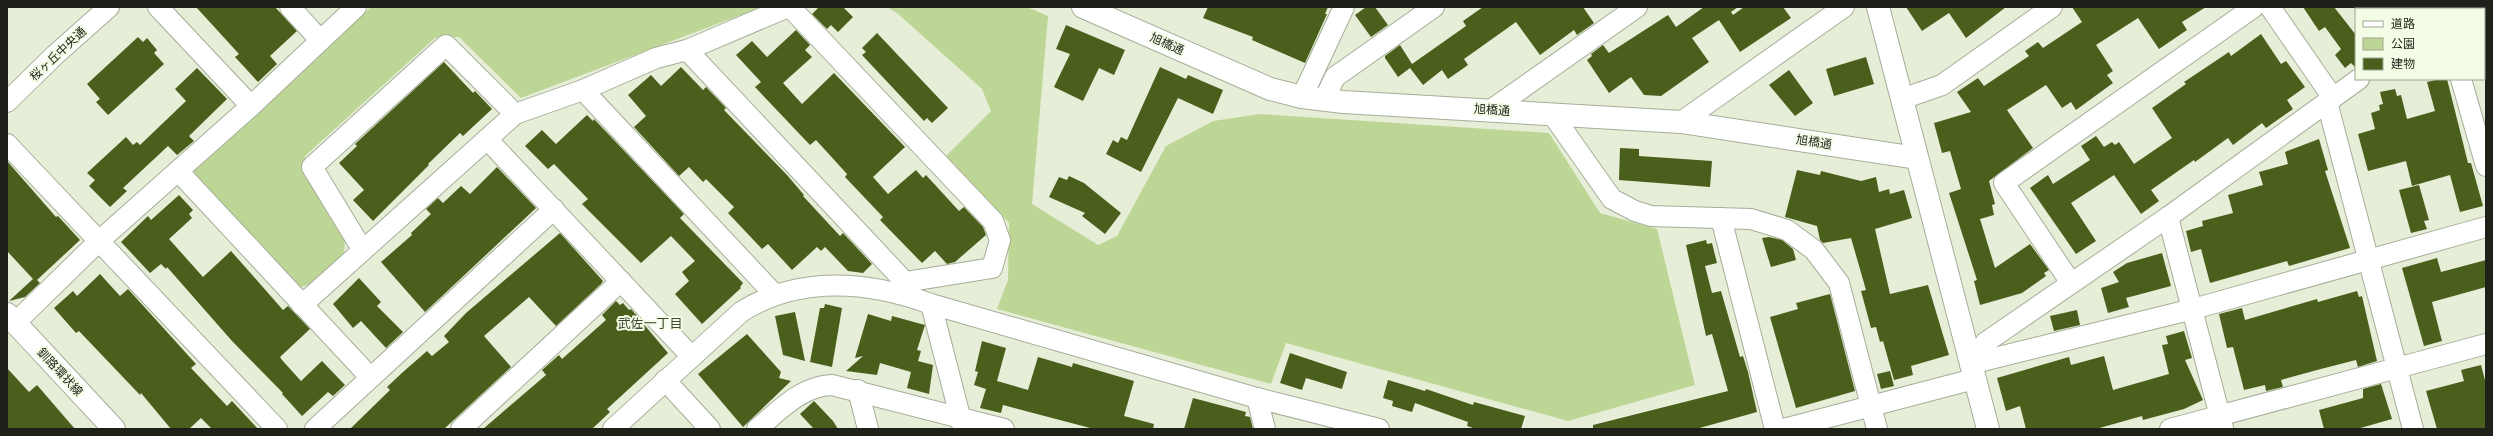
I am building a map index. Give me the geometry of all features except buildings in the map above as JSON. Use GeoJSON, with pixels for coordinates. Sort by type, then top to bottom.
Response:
{"type":"FeatureCollection","features":[{"type":"Feature","properties":{"kind":"street","name":"桜ヶ丘中央通"},"geometry":{"type":"LineString","coordinates":[[7,102],[55,55],[110,7]]}},
{"type":"Feature","properties":{"kind":"street"},"geometry":{"type":"LineString","coordinates":[[158,7],[251,106]]}},
{"type":"Feature","properties":{"kind":"street"},"geometry":{"type":"LineString","coordinates":[[290,7],[320,40]]}},
{"type":"Feature","properties":{"kind":"street"},"geometry":{"type":"LineString","coordinates":[[11,319],[251,106],[356,7]]}},
{"type":"Feature","properties":{"kind":"street"},"geometry":{"type":"LineString","coordinates":[[302,305],[362,249],[515,114],[583,90],[656,58],[687,50],[789,7],[993,221],[1000,240],[992,268],[902,287],[832,284],[799,288],[757,302],[741,312],[691,356],[613,429]]}},
{"type":"Feature","properties":{"kind":"street","name":"旭橋通"},"geometry":{"type":"LineString","coordinates":[[1083,7],[1270,89],[1302,97],[1324,100],[1681,122],[1917,158]]}},
{"type":"Feature","properties":{"kind":"street"},"geometry":{"type":"LineString","coordinates":[[1302,97],[1344,7]]}},
{"type":"Feature","properties":{"kind":"street"},"geometry":{"type":"LineString","coordinates":[[1324,100],[1335,77],[1434,7]]}},
{"type":"Feature","properties":{"kind":"street"},"geometry":{"type":"LineString","coordinates":[[1491,110],[1637,7]]}},
{"type":"Feature","properties":{"kind":"street"},"geometry":{"type":"LineString","coordinates":[[1681,122],[1844,7]]}},
{"type":"Feature","properties":{"kind":"street"},"geometry":{"type":"LineString","coordinates":[[1878,7],[1988,429]]}},
{"type":"Feature","properties":{"kind":"street"},"geometry":{"type":"LineString","coordinates":[[1902,99],[1942,85],[2052,7]]}},
{"type":"Feature","properties":{"kind":"street"},"geometry":{"type":"LineString","coordinates":[[2071,282],[2004,183],[2254,7]]}},
{"type":"Feature","properties":{"kind":"street"},"geometry":{"type":"LineString","coordinates":[[2270,7],[2330,100],[2368,260],[2413,429]]}},
{"type":"Feature","properties":{"kind":"street"},"geometry":{"type":"LineString","coordinates":[[362,249],[312,167],[446,45],[515,114]]}},
{"type":"Feature","properties":{"kind":"street"},"geometry":{"type":"LineString","coordinates":[[687,50],[902,287],[931,304],[1256,398],[1371,428]]}},
{"type":"Feature","properties":{"kind":"street"},"geometry":{"type":"LineString","coordinates":[[1972,372],[1986,342],[2071,282],[2168,217],[2358,80]]}},
{"type":"Feature","properties":{"kind":"street"},"geometry":{"type":"LineString","coordinates":[[2461,80],[2486,166]]}},
{"type":"Feature","properties":{"kind":"street"},"geometry":{"type":"LineString","coordinates":[[583,90],[775,295]]}},
{"type":"Feature","properties":{"kind":"street"},"geometry":{"type":"LineString","coordinates":[[1552,114],[1612,199],[1635,211],[1651,216],[1751,219],[1787,230],[1814,250],[1839,283],[1877,429]]}},
{"type":"Feature","properties":{"kind":"street"},"geometry":{"type":"LineString","coordinates":[[487,139],[691,356]]}},
{"type":"Feature","properties":{"kind":"street"},"geometry":{"type":"LineString","coordinates":[[7,144],[276,429]]}},
{"type":"Feature","properties":{"kind":"street"},"geometry":{"type":"LineString","coordinates":[[178,171],[370,377]]}},
{"type":"Feature","properties":{"kind":"street"},"geometry":{"type":"LineString","coordinates":[[316,429],[370,377],[554,209]]}},
{"type":"Feature","properties":{"kind":"street"},"geometry":{"type":"LineString","coordinates":[[2168,217],[2222,423]]}},
{"type":"Feature","properties":{"kind":"street"},"geometry":{"type":"LineString","coordinates":[[1721,218],[1775,429]]}},
{"type":"Feature","properties":{"kind":"street"},"geometry":{"type":"LineString","coordinates":[[1784,429],[1871,405],[1972,372],[2486,227]]}},
{"type":"Feature","properties":{"kind":"street"},"geometry":{"type":"LineString","coordinates":[[461,429],[621,281]]}},
{"type":"Feature","properties":{"kind":"street"},"geometry":{"type":"LineString","coordinates":[[931,304],[962,424]]}},
{"type":"Feature","properties":{"kind":"street","name":"釧路環状線"},"geometry":{"type":"LineString","coordinates":[[11,319],[112,429]]}},
{"type":"Feature","properties":{"kind":"street"},"geometry":{"type":"LineString","coordinates":[[2170,429],[2222,423],[2397,368],[2486,344]]}},
{"type":"Feature","properties":{"kind":"street"},"geometry":{"type":"LineString","coordinates":[[666,380],[710,429]]}},
{"type":"Feature","properties":{"kind":"street"},"geometry":{"type":"LineString","coordinates":[[757,429],[799,394],[817,385],[832,385],[858,390],[962,424],[1004,429]]}},
{"type":"Feature","properties":{"kind":"street"},"geometry":{"type":"LineString","coordinates":[[858,390],[868,429]]}},
{"type":"Feature","properties":{"kind":"street"},"geometry":{"type":"LineString","coordinates":[[1256,398],[1265,429]]}},
{"type":"Feature","properties":{"kind":"green space"},"geometry":{"type":"Polygon","coordinates":[[[371,7],[762,7],[521,98],[459,37],[435,38],[305,156],[304,171],[345,239],[344,254],[310,284],[299,288],[190,173],[371,7]]]}},
{"type":"Feature","properties":{"kind":"green space"},"geometry":{"type":"Polygon","coordinates":[[[887,7],[1027,7],[1048,16],[1032,204],[1098,245],[1117,236],[1166,146],[1213,121],[1260,114],[1549,133],[1600,213],[1657,229],[1695,385],[1568,421],[1286,343],[1271,384],[997,309],[1008,280],[1009,223],[945,157],[991,111],[982,89],[897,13],[887,7]]]}},
{"type":"Feature","properties":{"kind":"district","name":"武佐一丁目"},"geometry":{"type":"Point","coordinates":[650,323]}}]}
